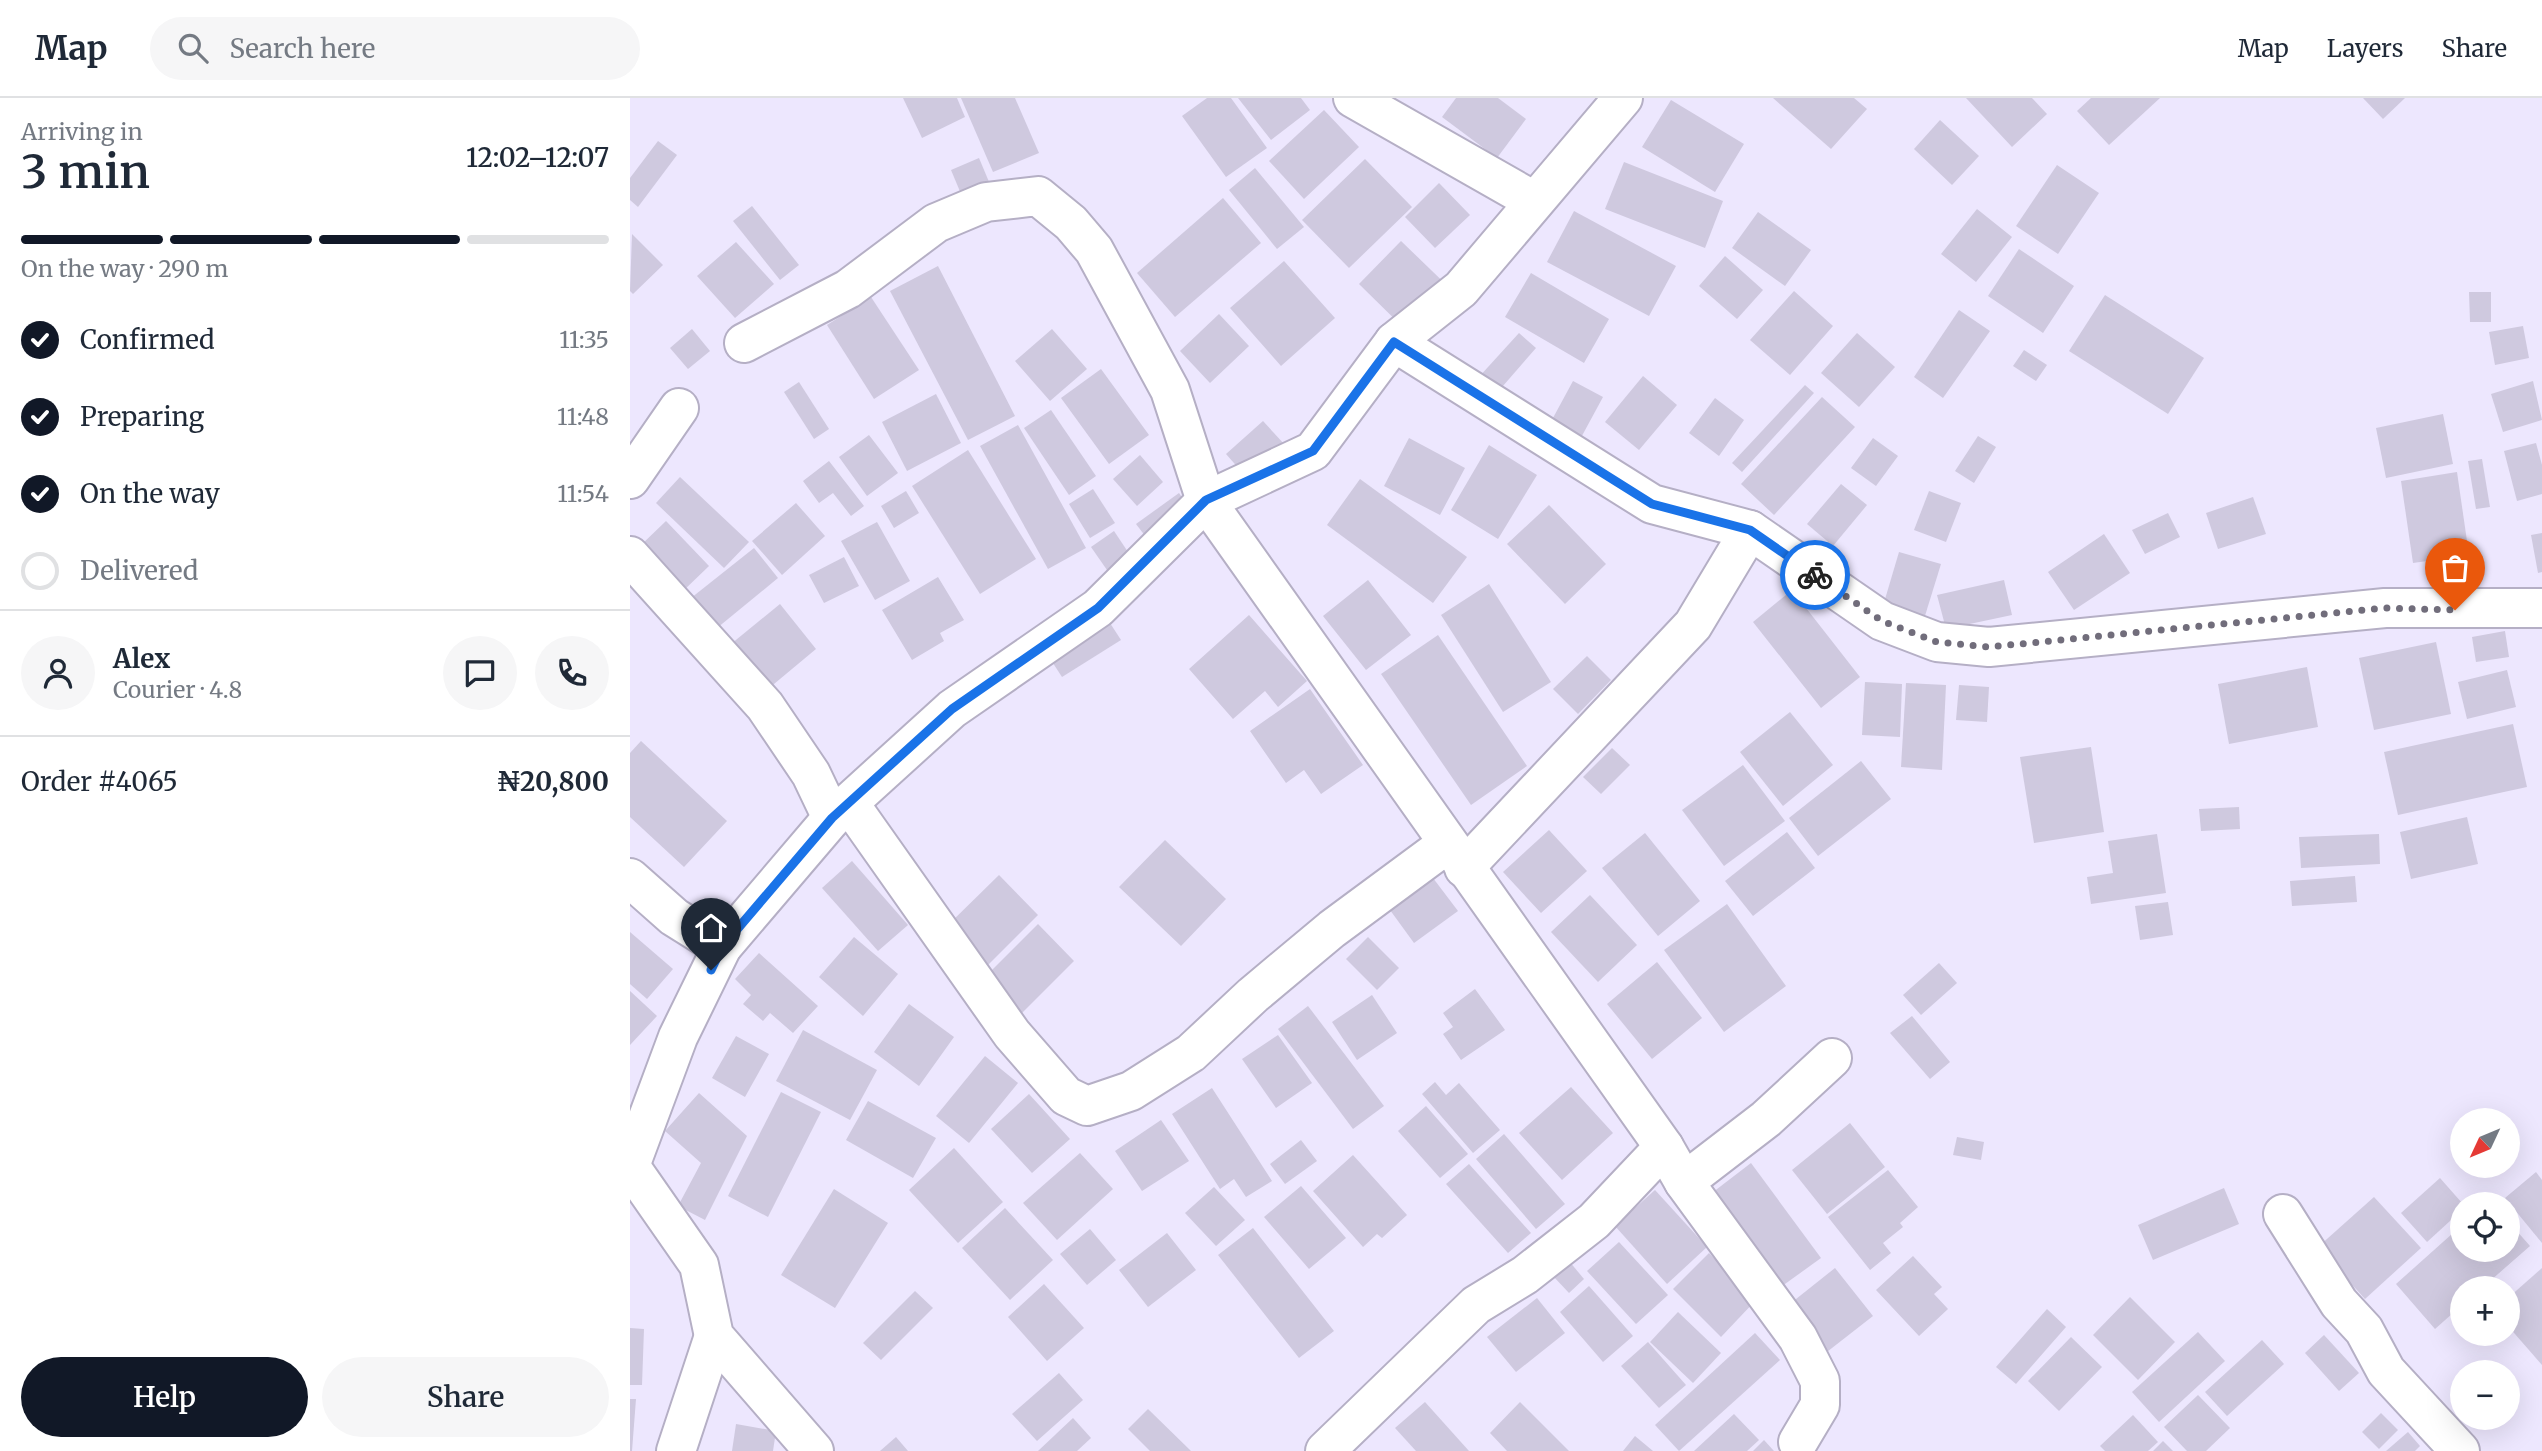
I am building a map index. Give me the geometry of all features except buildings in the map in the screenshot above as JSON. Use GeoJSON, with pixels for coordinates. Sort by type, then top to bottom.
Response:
{"type":"FeatureCollection","features":[{"type":"Feature","properties":{"kind":"street"},"geometry":{"type":"LineString","coordinates":[[1353,98],[1534,201]]}},
{"type":"Feature","properties":{"kind":"street"},"geometry":{"type":"LineString","coordinates":[[814,1451],[714,1336],[699,1265],[630,1166],[678,1037],[722,947],[840,811],[952,709],[1098,608],[1206,500],[1313,451],[1394,342],[1461,289],[1623,98]]}},
{"type":"Feature","properties":{"kind":"street"},"geometry":{"type":"LineString","coordinates":[[744,343],[848,289],[936,223],[986,202],[1038,196],[1071,223],[1094,250],[1170,390],[1206,500],[1455,856],[1664,1147],[1684,1182],[1798,1338],[1820,1381],[1820,1405],[1798,1442]]}},
{"type":"Feature","properties":{"kind":"street"},"geometry":{"type":"LineString","coordinates":[[1394,342],[1652,504],[1750,530],[1882,621],[1937,642],[1989,647],[2385,608],[2525,611],[2542,608]]}},
{"type":"Feature","properties":{"kind":"street"},"geometry":{"type":"LineString","coordinates":[[630,479],[679,408]]}},
{"type":"Feature","properties":{"kind":"street"},"geometry":{"type":"LineString","coordinates":[[630,556],[765,706],[811,774],[1012,1034],[1066,1096],[1087,1106],[1131,1091],[1191,1054],[1253,995],[1332,929],[1455,856],[1693,625],[1750,530]]}},
{"type":"Feature","properties":{"kind":"street"},"geometry":{"type":"LineString","coordinates":[[630,878],[674,917],[722,947]]}},
{"type":"Feature","properties":{"kind":"street"},"geometry":{"type":"LineString","coordinates":[[1684,1182],[1766,1119],[1832,1058]]}},
{"type":"Feature","properties":{"kind":"street"},"geometry":{"type":"LineString","coordinates":[[1325,1451],[1476,1305],[1525,1275],[1594,1221],[1664,1147]]}},
{"type":"Feature","properties":{"kind":"street"},"geometry":{"type":"LineString","coordinates":[[2283,1214],[2339,1303],[2364,1331],[2386,1371],[2460,1451]]}},
{"type":"Feature","properties":{"kind":"street"},"geometry":{"type":"LineString","coordinates":[[676,1451],[714,1336]]}},
{"type":"Feature","properties":{"kind":"way so far"},"geometry":{"type":"LineString","coordinates":[[1815,575],[1882,621],[1937,642],[1989,647],[2385,608],[2455,610]]}},
{"type":"Feature","properties":{"kind":"route"},"geometry":{"type":"LineString","coordinates":[[711,970],[722,947],[832,818],[952,709],[1098,608],[1206,500],[1313,451],[1394,342],[1652,504],[1750,530],[1815,575]]}}]}
